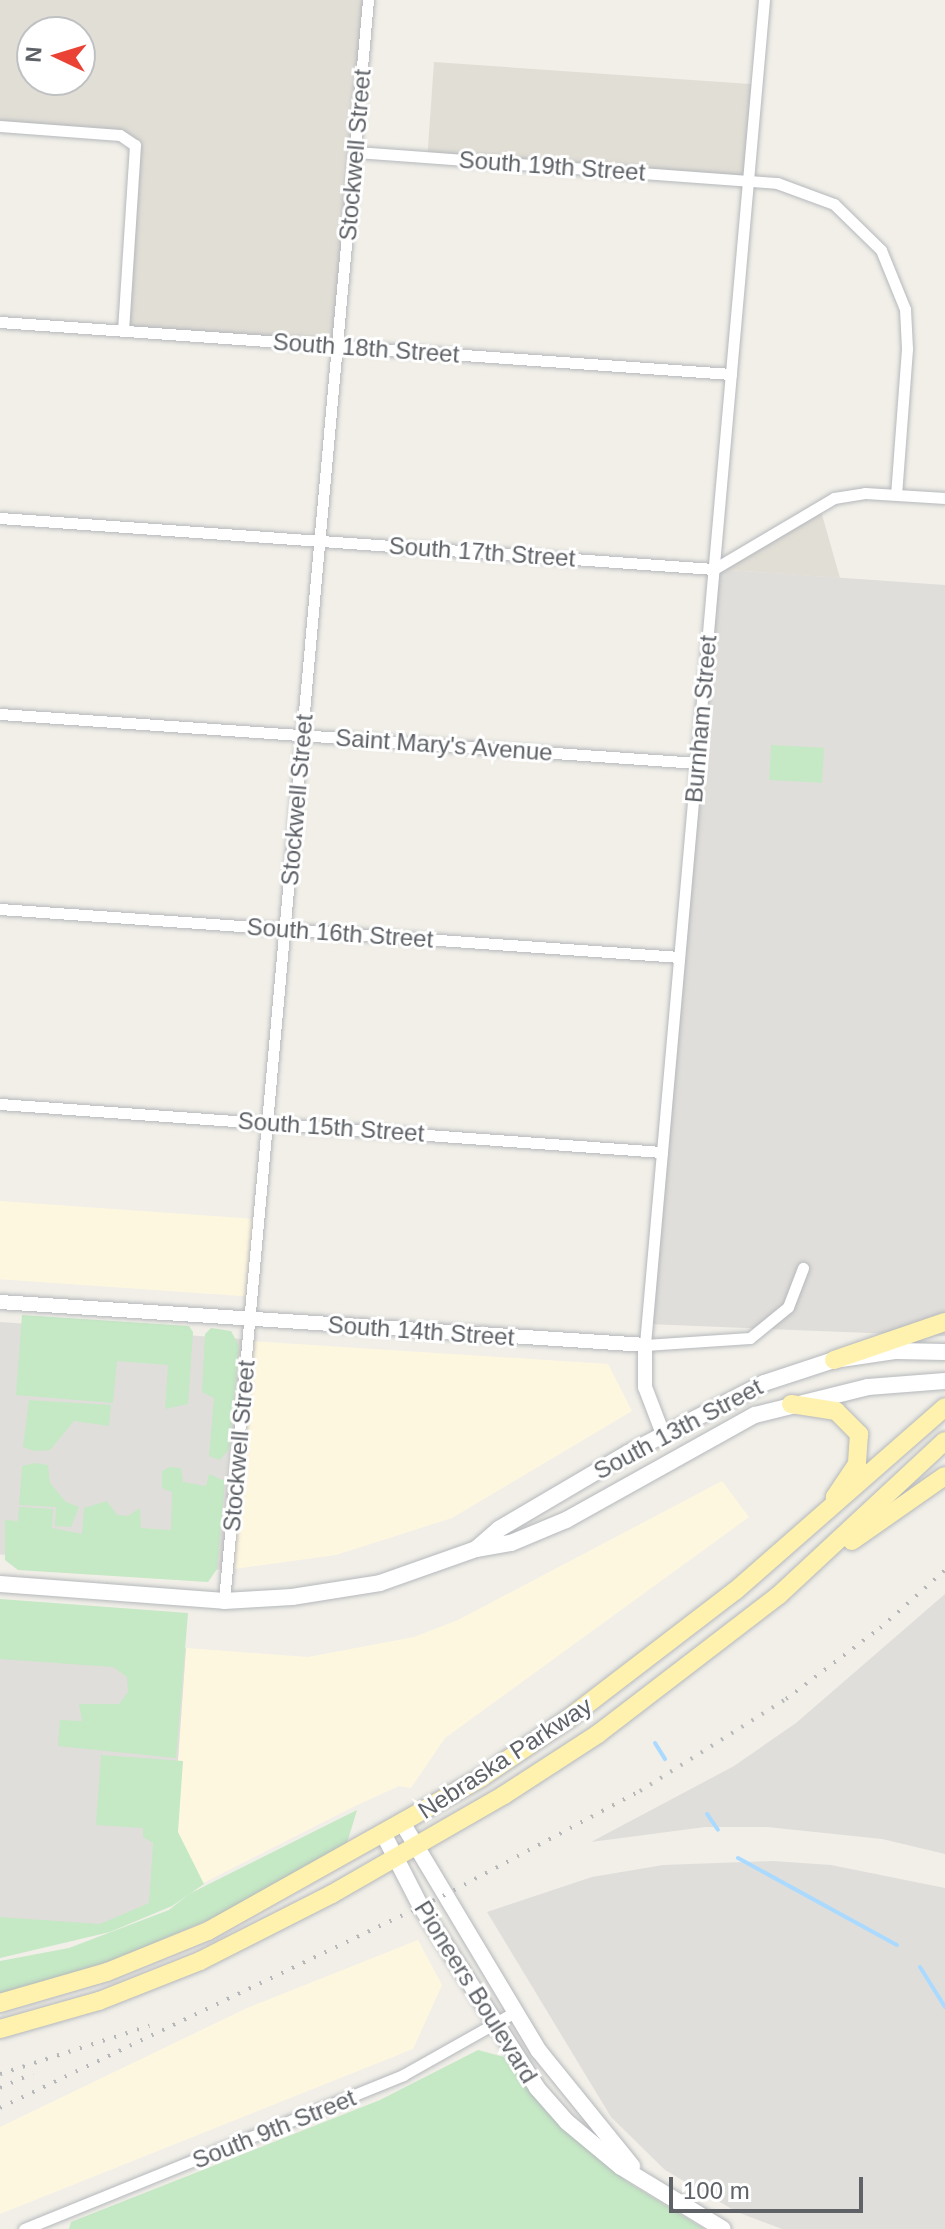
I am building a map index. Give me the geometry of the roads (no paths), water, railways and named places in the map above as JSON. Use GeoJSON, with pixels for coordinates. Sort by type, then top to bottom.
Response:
{"type":"FeatureCollection","features":[{"type":"Feature","properties":{"kind":"main road"},"geometry":{"type":"LineString","coordinates":[[834,1360],[945,1322]]}},
{"type":"Feature","properties":{"kind":"main road","name":"South 13th Street"},"geometry":{"type":"LineString","coordinates":[[476,1549],[499,1529],[663,1434],[743,1392],[834,1360],[896,1351],[945,1352]]}},
{"type":"Feature","properties":{"kind":"main road","name":"South 13th Street"},"geometry":{"type":"LineString","coordinates":[[0,1584],[224,1601],[350,1589],[406,1575],[476,1549],[511,1543],[566,1520],[679,1460],[721,1431],[791,1404],[868,1387],[945,1381]]}},
{"type":"Feature","properties":{"kind":"main road"},"geometry":{"type":"LineString","coordinates":[[791,1404],[836,1411],[859,1434],[857,1464],[820,1518]]}},
{"type":"Feature","properties":{"kind":"main road","name":"Nebraska Parkway"},"geometry":{"type":"LineString","coordinates":[[0,2003],[107,1972],[208,1931],[403,1824],[568,1719],[820,1518],[945,1407]]}},
{"type":"Feature","properties":{"kind":"main road","name":"Nebraska Parkway"},"geometry":{"type":"LineString","coordinates":[[0,2029],[99,2001],[200,1961],[396,1859],[598,1734],[779,1595],[945,1441]]}},
{"type":"Feature","properties":{"kind":"main road"},"geometry":{"type":"LineString","coordinates":[[779,1595],[945,1476]]}},
{"type":"Feature","properties":{"kind":"main road","name":"Pioneers Boulevard"},"geometry":{"type":"LineString","coordinates":[[403,1824],[515,2012],[577,2103],[662,2195]]}},
{"type":"Feature","properties":{"kind":"main road","name":"Pioneers Boulevard"},"geometry":{"type":"LineString","coordinates":[[384,1835],[492,2025],[567,2122],[662,2195],[723,2229]]}},
{"type":"Feature","properties":{"kind":"street","name":"Stockwell Street"},"geometry":{"type":"LineString","coordinates":[[224,1601],[368,0]]}},
{"type":"Feature","properties":{"kind":"street","name":"Burnham Street"},"geometry":{"type":"LineString","coordinates":[[663,1434],[645,1387],[645,1345],[764,0]]}},
{"type":"Feature","properties":{"kind":"street"},"geometry":{"type":"LineString","coordinates":[[0,126],[113,134],[131,141],[138,157],[123,331]]}},
{"type":"Feature","properties":{"kind":"street","name":"South 19th Street"},"geometry":{"type":"LineString","coordinates":[[355,152],[748,180],[788,185],[834,204],[866,231],[894,272],[905,309],[907,349],[896,494]]}},
{"type":"Feature","properties":{"kind":"street","name":"South 18th Street"},"geometry":{"type":"LineString","coordinates":[[0,322],[731,374]]}},
{"type":"Feature","properties":{"kind":"street"},"geometry":{"type":"LineString","coordinates":[[714,569],[825,502],[855,493],[945,498]]}},
{"type":"Feature","properties":{"kind":"street","name":"South 17th Street"},"geometry":{"type":"LineString","coordinates":[[0,518],[714,569]]}},
{"type":"Feature","properties":{"kind":"street","name":"Saint Mary's Avenue"},"geometry":{"type":"LineString","coordinates":[[0,714],[697,763]]}},
{"type":"Feature","properties":{"kind":"street","name":"South 16th Street"},"geometry":{"type":"LineString","coordinates":[[0,909],[679,957]]}},
{"type":"Feature","properties":{"kind":"street","name":"South 15th Street"},"geometry":{"type":"LineString","coordinates":[[0,1104],[662,1152]]}},
{"type":"Feature","properties":{"kind":"street","name":"South 14th Street"},"geometry":{"type":"LineString","coordinates":[[0,1302],[645,1345],[750,1338],[788,1307],[803,1268]]}},
{"type":"Feature","properties":{"kind":"street","name":"South 9th Street"},"geometry":{"type":"LineString","coordinates":[[24,2229],[296,2122],[440,2057],[515,2012]]}},
{"type":"Feature","properties":{"kind":"waterway"},"geometry":{"type":"LineString","coordinates":[[655,1743],[665,1759]]}},
{"type":"Feature","properties":{"kind":"waterway"},"geometry":{"type":"LineString","coordinates":[[707,1814],[718,1830]]}},
{"type":"Feature","properties":{"kind":"waterway"},"geometry":{"type":"LineString","coordinates":[[738,1858],[897,1945]]}},
{"type":"Feature","properties":{"kind":"waterway"},"geometry":{"type":"LineString","coordinates":[[920,1967],[945,2007]]}},
{"type":"Feature","properties":{"kind":"railway"},"geometry":{"type":"LineString","coordinates":[[0,2108],[443,1896],[640,1791],[786,1699],[880,1628],[945,1570]]}},
{"type":"Feature","properties":{"kind":"railway"},"geometry":{"type":"LineString","coordinates":[[0,2074],[149,2026]]}},
{"type":"Feature","properties":{"kind":"railway"},"geometry":{"type":"LineString","coordinates":[[0,2088],[33,2073]]}}]}
